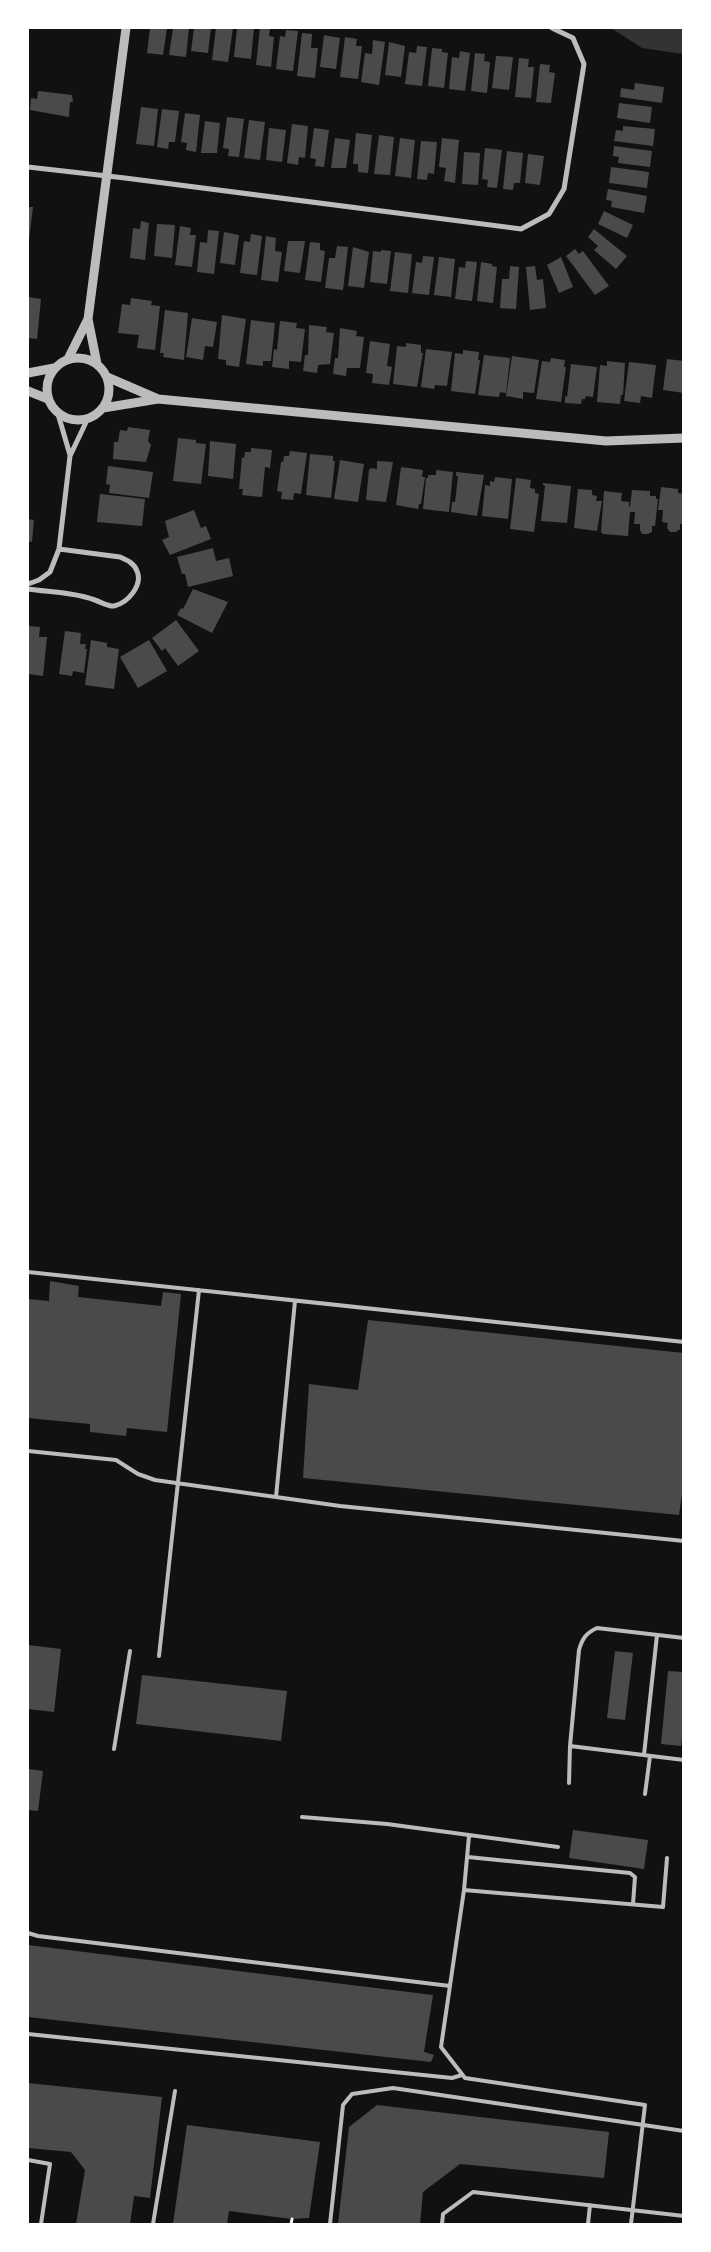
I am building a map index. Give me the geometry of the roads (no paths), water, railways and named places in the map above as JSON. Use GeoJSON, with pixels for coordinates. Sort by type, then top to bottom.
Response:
{"type":"FeatureCollection","features":[{"type":"Feature","properties":{"kind":"street"},"geometry":{"type":"LineString","coordinates":[[97,364],[88,318],[126,28]]}},
{"type":"Feature","properties":{"kind":"street"},"geometry":{"type":"LineString","coordinates":[[28,168],[106,176],[521,229],[549,214],[564,189],[584,64],[574,38],[552,28]]}},
{"type":"Feature","properties":{"kind":"street"},"geometry":{"type":"LineString","coordinates":[[28,373],[54,368],[68,359],[88,318]]}},
{"type":"Feature","properties":{"kind":"street"},"geometry":{"type":"LineString","coordinates":[[68,359],[88,359],[97,364],[107,376],[158,399]]}},
{"type":"Feature","properties":{"kind":"street"},"geometry":{"type":"LineString","coordinates":[[54,368],[47,382],[48,399],[58,414],[70,456]]}},
{"type":"Feature","properties":{"kind":"street"},"geometry":{"type":"LineString","coordinates":[[103,408],[108,398],[107,376]]}},
{"type":"Feature","properties":{"kind":"street"},"geometry":{"type":"LineString","coordinates":[[28,391],[48,399]]}},
{"type":"Feature","properties":{"kind":"street"},"geometry":{"type":"LineString","coordinates":[[58,414],[68,419],[78,420],[88,418],[103,408],[158,399],[606,441],[684,438]]}},
{"type":"Feature","properties":{"kind":"street"},"geometry":{"type":"LineString","coordinates":[[28,584],[39,580],[50,572],[59,549],[70,456],[88,418]]}},
{"type":"Feature","properties":{"kind":"street"},"geometry":{"type":"LineString","coordinates":[[28,589],[88,598],[112,606],[123,603],[134,591],[139,578],[138,571],[128,561],[120,557],[59,549]]}},
{"type":"Feature","properties":{"kind":"lane"},"geometry":{"type":"LineString","coordinates":[[28,1272],[684,1342]]}},
{"type":"Feature","properties":{"kind":"lane"},"geometry":{"type":"LineString","coordinates":[[159,1656],[199,1290]]}},
{"type":"Feature","properties":{"kind":"lane"},"geometry":{"type":"LineString","coordinates":[[276,1497],[295,1301]]}},
{"type":"Feature","properties":{"kind":"lane"},"geometry":{"type":"LineString","coordinates":[[28,1451],[116,1460],[138,1474],[155,1480],[340,1506],[684,1541]]}},
{"type":"Feature","properties":{"kind":"lane"},"geometry":{"type":"LineString","coordinates":[[569,1783],[570,1746],[579,1650],[582,1640],[590,1631],[596,1628],[684,1638]]}},
{"type":"Feature","properties":{"kind":"lane"},"geometry":{"type":"LineString","coordinates":[[644,1755],[657,1635]]}},
{"type":"Feature","properties":{"kind":"lane"},"geometry":{"type":"LineString","coordinates":[[114,1749],[130,1652]]}},
{"type":"Feature","properties":{"kind":"lane"},"geometry":{"type":"LineString","coordinates":[[570,1746],[684,1760]]}},
{"type":"Feature","properties":{"kind":"lane"},"geometry":{"type":"LineString","coordinates":[[645,1794],[650,1756]]}},
{"type":"Feature","properties":{"kind":"lane"},"geometry":{"type":"LineString","coordinates":[[302,1817],[387,1824],[558,1847]]}},
{"type":"Feature","properties":{"kind":"lane"},"geometry":{"type":"LineString","coordinates":[[469,1836],[464,1890],[441,2047],[464,2078],[645,2105],[631,2224]]}},
{"type":"Feature","properties":{"kind":"lane"},"geometry":{"type":"LineString","coordinates":[[468,1856],[630,1873],[634,1877],[633,1904]]}},
{"type":"Feature","properties":{"kind":"lane"},"geometry":{"type":"LineString","coordinates":[[464,1890],[663,1907],[667,1858]]}},
{"type":"Feature","properties":{"kind":"lane"},"geometry":{"type":"LineString","coordinates":[[28,1933],[38,1936],[450,1986]]}},
{"type":"Feature","properties":{"kind":"lane"},"geometry":{"type":"LineString","coordinates":[[28,2034],[452,2078],[462,2074]]}},
{"type":"Feature","properties":{"kind":"lane"},"geometry":{"type":"LineString","coordinates":[[330,2224],[343,2105],[352,2094],[393,2088],[684,2131]]}},
{"type":"Feature","properties":{"kind":"lane"},"geometry":{"type":"LineString","coordinates":[[153,2224],[175,2092]]}},
{"type":"Feature","properties":{"kind":"lane"},"geometry":{"type":"LineString","coordinates":[[28,2160],[50,2164],[41,2224]]}},
{"type":"Feature","properties":{"kind":"lane"},"geometry":{"type":"LineString","coordinates":[[442,2224],[444,2214],[473,2192],[684,2216]]}},
{"type":"Feature","properties":{"kind":"lane"},"geometry":{"type":"LineString","coordinates":[[588,2224],[590,2205]]}}]}
